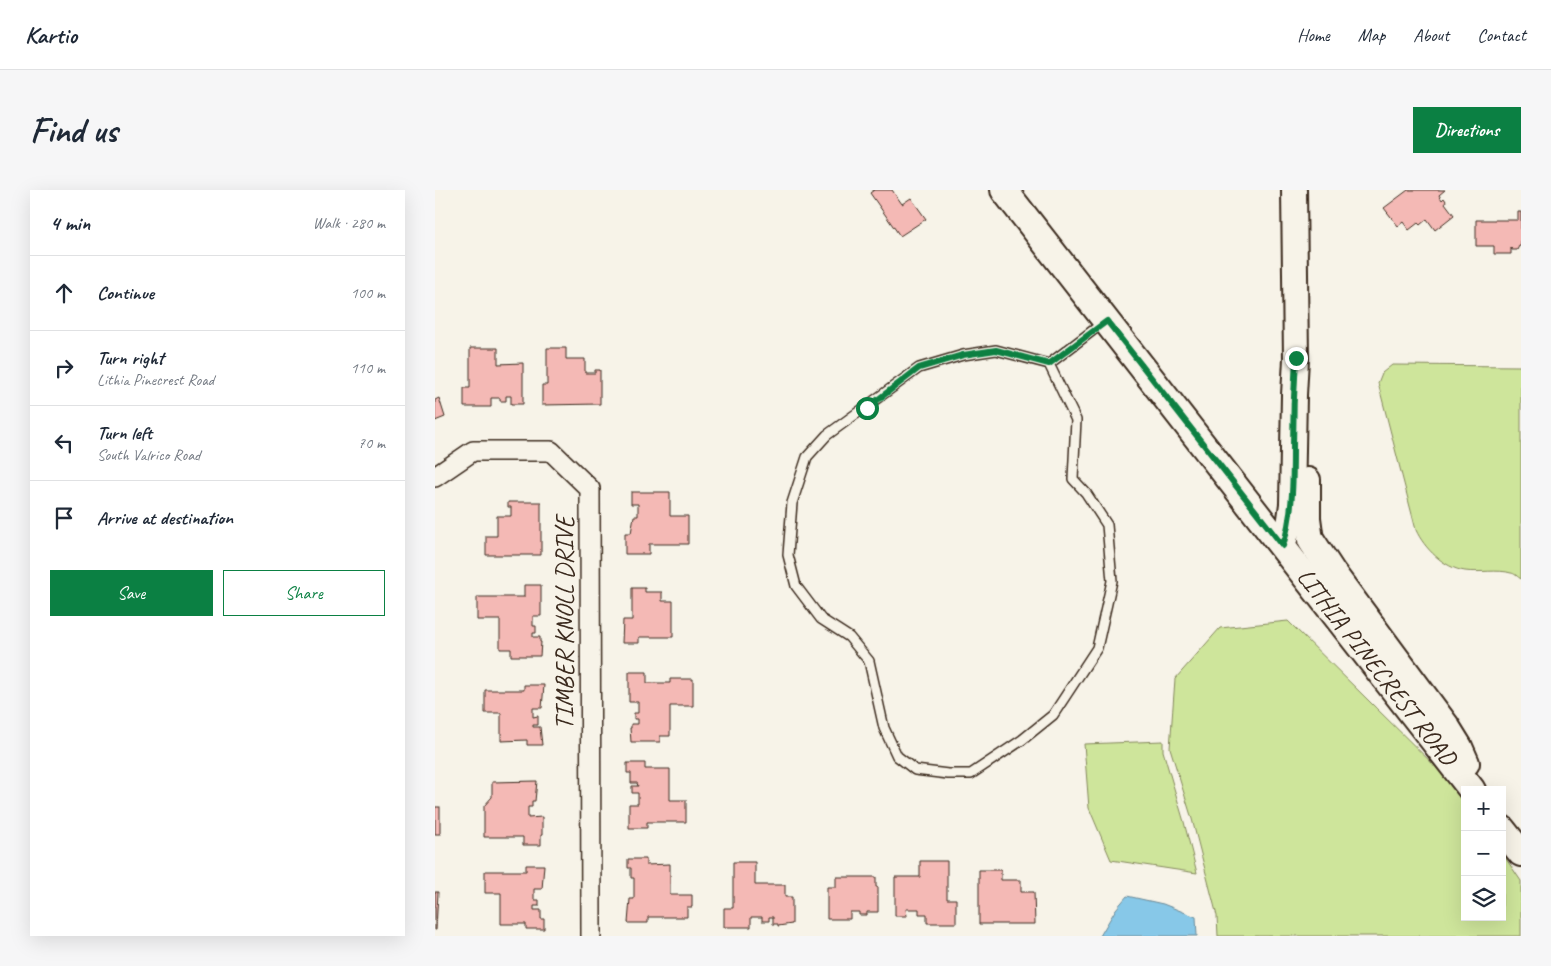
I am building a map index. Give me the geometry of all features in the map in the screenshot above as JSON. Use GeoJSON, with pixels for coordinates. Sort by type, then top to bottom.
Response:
{"type":"FeatureCollection","features":[{"type":"Feature","properties":{"kind":"main road","name":"LITHIA PINECREST ROAD"},"geometry":{"type":"LineString","coordinates":[[1004,190],[1470,786]]}},
{"type":"Feature","properties":{"kind":"main road"},"geometry":{"type":"LineString","coordinates":[[1311,540],[1326,564],[1446,726],[1459,747],[1467,766],[1472,786]]}},
{"type":"Feature","properties":{"kind":"main road"},"geometry":{"type":"LineString","coordinates":[[1504,831],[1521,853]]}},
{"type":"Feature","properties":{"kind":"street"},"geometry":{"type":"LineString","coordinates":[[1283,546],[1289,526],[1292,504],[1296,358],[1294,190]]}},
{"type":"Feature","properties":{"kind":"street"},"geometry":{"type":"LineString","coordinates":[[1296,358],[1302,391],[1308,518],[1311,540]]}},
{"type":"Feature","properties":{"kind":"street","name":"TIMBER KNOLL DRIVE"},"geometry":{"type":"LineString","coordinates":[[435,477],[473,451],[551,451],[590,489],[591,936]]}},
{"type":"Feature","properties":{"kind":"lane"},"geometry":{"type":"LineString","coordinates":[[1049,364],[1107,321]]}},
{"type":"Feature","properties":{"kind":"lane"},"geometry":{"type":"LineString","coordinates":[[996,350],[1049,364],[1076,420],[1073,479],[1086,493],[1107,525],[1112,581],[1097,648],[1053,715],[1022,740],[971,774],[948,774],[915,770],[897,756],[884,728],[869,661],[849,637],[821,619],[795,586],[788,555],[791,512],[792,503],[807,457],[827,435],[919,368],[963,355],[996,350]]}},
{"type":"Feature","properties":{"kind":"green space"},"geometry":{"type":"Polygon","coordinates":[[[1392,365],[1521,366],[1521,579],[1506,572],[1465,571],[1457,569],[1442,561],[1424,544],[1416,530],[1378,383],[1382,373],[1392,365]]]}},
{"type":"Feature","properties":{"kind":"green space"},"geometry":{"type":"Polygon","coordinates":[[[1288,621],[1449,780],[1461,796],[1461,921],[1506,921],[1506,859],[1521,881],[1521,936],[1218,936],[1217,916],[1192,819],[1170,748],[1175,679],[1220,628],[1288,621]]]}},
{"type":"Feature","properties":{"kind":"green space"},"geometry":{"type":"Polygon","coordinates":[[[1163,741],[1163,751],[1197,873],[1111,860],[1089,808],[1084,744],[1163,741]]]}},
{"type":"Feature","properties":{"kind":"water"},"geometry":{"type":"Polygon","coordinates":[[[1127,896],[1163,904],[1196,917],[1197,936],[1100,936],[1116,909],[1127,896]]]}},
{"type":"Feature","properties":{"kind":"building"},"geometry":{"type":"Polygon","coordinates":[[[874,190],[892,190],[902,204],[911,198],[926,219],[900,236],[870,193],[874,190]]]}},
{"type":"Feature","properties":{"kind":"building"},"geometry":{"type":"Polygon","coordinates":[[[1408,190],[1445,190],[1439,195],[1442,200],[1444,198],[1445,203],[1454,215],[1435,230],[1427,219],[1409,230],[1403,222],[1398,226],[1384,208],[1408,190]]]}},
{"type":"Feature","properties":{"kind":"building"},"geometry":{"type":"Polygon","coordinates":[[[1518,212],[1521,212],[1521,246],[1517,250],[1512,250],[1511,248],[1511,254],[1494,254],[1494,246],[1476,246],[1476,220],[1518,220],[1518,212]]]}},
{"type":"Feature","properties":{"kind":"building"},"geometry":{"type":"Polygon","coordinates":[[[470,348],[498,348],[498,364],[523,363],[523,404],[511,404],[511,396],[506,396],[506,401],[500,401],[500,398],[491,398],[491,407],[464,407],[464,388],[470,388],[470,348]]]}},
{"type":"Feature","properties":{"kind":"building"},"geometry":{"type":"Polygon","coordinates":[[[547,348],[566,348],[566,359],[585,359],[585,373],[595,373],[595,370],[600,370],[600,404],[542,405],[542,385],[547,385],[547,348]]]}},
{"type":"Feature","properties":{"kind":"building"},"geometry":{"type":"Polygon","coordinates":[[[439,398],[445,417],[435,421],[435,400],[439,398]]]}},
{"type":"Feature","properties":{"kind":"building"},"geometry":{"type":"Polygon","coordinates":[[[631,492],[670,492],[670,516],[688,516],[688,544],[649,544],[649,554],[625,554],[625,533],[631,533],[634,516],[638,516],[638,504],[631,504],[631,492]]]}},
{"type":"Feature","properties":{"kind":"building"},"geometry":{"type":"Polygon","coordinates":[[[508,502],[541,502],[541,555],[486,555],[486,536],[497,536],[497,516],[511,516],[511,507],[508,507],[508,502]]]}},
{"type":"Feature","properties":{"kind":"building"},"geometry":{"type":"Polygon","coordinates":[[[524,585],[541,585],[541,616],[533,616],[533,626],[536,626],[536,633],[533,633],[533,637],[540,637],[540,656],[511,656],[511,649],[500,649],[500,620],[477,620],[477,597],[524,597],[524,585]]]}},
{"type":"Feature","properties":{"kind":"building"},"geometry":{"type":"Polygon","coordinates":[[[632,588],[645,588],[645,592],[662,592],[662,601],[673,601],[673,637],[639,637],[639,643],[622,643],[623,620],[632,620],[632,588]]]}},
{"type":"Feature","properties":{"kind":"building"},"geometry":{"type":"Polygon","coordinates":[[[629,672],[647,672],[647,683],[670,683],[670,679],[693,679],[693,706],[670,706],[670,736],[660,736],[660,742],[631,742],[631,724],[638,724],[638,719],[634,719],[634,713],[638,713],[638,702],[629,702],[629,672]]]}},
{"type":"Feature","properties":{"kind":"building"},"geometry":{"type":"Polygon","coordinates":[[[524,685],[544,685],[542,708],[533,708],[533,717],[538,716],[538,725],[533,725],[533,727],[540,727],[542,745],[527,745],[527,740],[501,741],[501,713],[485,713],[485,690],[524,690],[524,685]]]}},
{"type":"Feature","properties":{"kind":"building"},"geometry":{"type":"Polygon","coordinates":[[[627,763],[645,763],[645,769],[670,769],[670,800],[686,800],[686,822],[647,822],[647,828],[629,828],[629,804],[638,804],[638,793],[632,793],[632,786],[638,786],[637,783],[631,783],[631,773],[627,773],[627,763]]]}},
{"type":"Feature","properties":{"kind":"building"},"geometry":{"type":"Polygon","coordinates":[[[537,781],[535,801],[532,801],[532,807],[528,807],[528,818],[542,817],[541,845],[523,845],[523,837],[484,837],[484,806],[492,797],[492,782],[537,781]]]}},
{"type":"Feature","properties":{"kind":"building"},"geometry":{"type":"Polygon","coordinates":[[[435,807],[440,807],[440,834],[435,834],[435,807]]]}},
{"type":"Feature","properties":{"kind":"building"},"geometry":{"type":"Polygon","coordinates":[[[628,859],[646,859],[646,865],[670,864],[670,895],[692,895],[692,907],[687,907],[687,917],[648,917],[648,923],[628,923],[630,899],[634,899],[634,878],[631,878],[631,868],[628,868],[628,859]]]}},
{"type":"Feature","properties":{"kind":"building"},"geometry":{"type":"Polygon","coordinates":[[[920,861],[947,861],[947,899],[956,899],[956,923],[927,923],[927,914],[919,914],[919,909],[906,909],[907,916],[895,916],[895,877],[920,877],[920,861]]]}},
{"type":"Feature","properties":{"kind":"building"},"geometry":{"type":"Polygon","coordinates":[[[733,862],[755,862],[755,885],[785,885],[785,897],[792,897],[792,924],[778,926],[778,924],[773,924],[773,917],[769,917],[769,921],[762,921],[762,917],[751,917],[751,927],[724,927],[724,908],[733,908],[733,862]]]}},
{"type":"Feature","properties":{"kind":"building"},"geometry":{"type":"Polygon","coordinates":[[[526,865],[544,865],[542,889],[534,889],[534,900],[539,900],[539,906],[534,906],[534,910],[541,910],[541,919],[544,919],[544,929],[526,929],[526,924],[501,924],[501,893],[485,893],[485,871],[526,871],[526,865]]]}},
{"type":"Feature","properties":{"kind":"building"},"geometry":{"type":"Polygon","coordinates":[[[979,870],[1001,870],[1001,880],[1021,880],[1021,892],[1034,892],[1035,924],[979,924],[979,870]]]}},
{"type":"Feature","properties":{"kind":"building"},"geometry":{"type":"Polygon","coordinates":[[[836,877],[876,877],[878,912],[867,912],[867,915],[859,915],[859,912],[850,912],[850,919],[827,919],[827,887],[836,887],[836,877]]]}},
{"type":"Feature","properties":{"kind":"building"},"geometry":{"type":"Polygon","coordinates":[[[435,892],[438,892],[436,930],[435,930],[435,892]]]}},
{"type":"Feature","properties":{"kind":"route"},"geometry":{"type":"LineString","coordinates":[[867,408],[919,368],[963,355],[996,350],[1049,364],[1107,321],[1283,546],[1289,526],[1292,504],[1296,358]]}}]}
